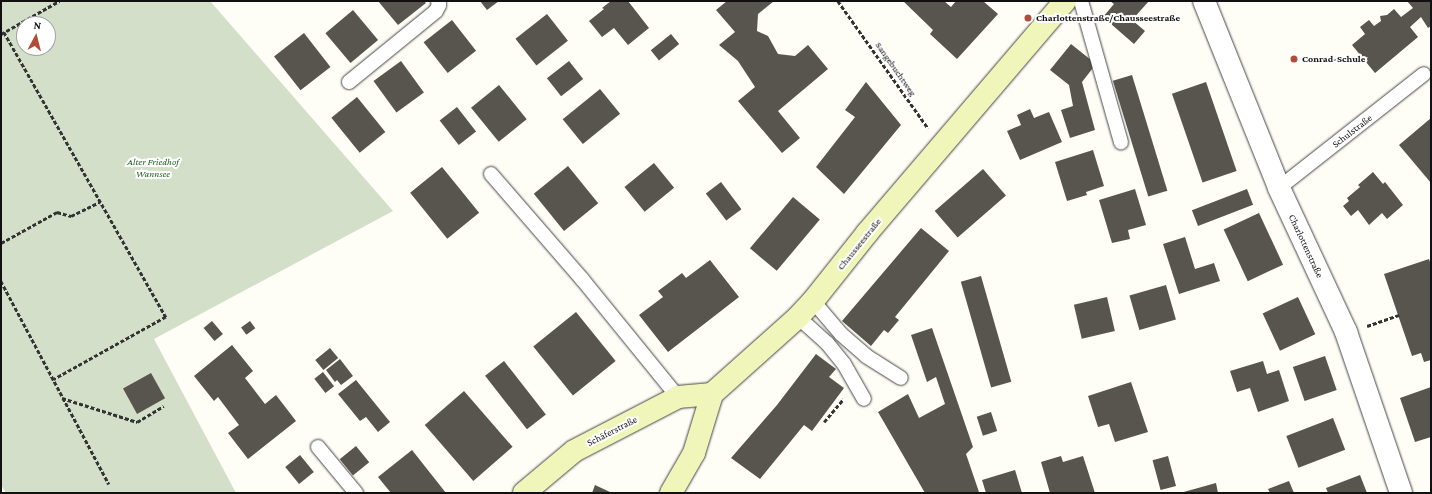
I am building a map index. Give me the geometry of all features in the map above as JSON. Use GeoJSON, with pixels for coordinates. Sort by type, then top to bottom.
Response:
{"type":"FeatureCollection","features":[{"type":"Feature","properties":{"kind":"street","name":"Chausseestraße"},"geometry":{"type":"LineString","coordinates":[[712,394],[798,317],[813,301],[867,233],[1065,1]]}},
{"type":"Feature","properties":{"kind":"street","name":"Charlottenstraße"},"geometry":{"type":"LineString","coordinates":[[1204,1],[1279,188],[1346,332],[1401,493]]}},
{"type":"Feature","properties":{"kind":"street","name":"Schäferstraße"},"geometry":{"type":"LineString","coordinates":[[524,493],[574,451],[678,397],[712,394]]}},
{"type":"Feature","properties":{"kind":"street"},"geometry":{"type":"LineString","coordinates":[[671,493],[694,452],[712,394]]}},
{"type":"Feature","properties":{"kind":"lane"},"geometry":{"type":"LineString","coordinates":[[349,82],[436,11],[439,5],[438,1]]}},
{"type":"Feature","properties":{"kind":"lane"},"geometry":{"type":"LineString","coordinates":[[1081,1],[1121,142]]}},
{"type":"Feature","properties":{"kind":"lane","name":"Schulstraße"},"geometry":{"type":"LineString","coordinates":[[1279,188],[1424,74]]}},
{"type":"Feature","properties":{"kind":"lane"},"geometry":{"type":"LineString","coordinates":[[491,174],[582,279],[678,397]]}},
{"type":"Feature","properties":{"kind":"lane"},"geometry":{"type":"LineString","coordinates":[[813,301],[841,334],[866,356],[900,378]]}},
{"type":"Feature","properties":{"kind":"lane"},"geometry":{"type":"LineString","coordinates":[[798,317],[827,343],[844,364],[864,399]]}},
{"type":"Feature","properties":{"kind":"lane"},"geometry":{"type":"LineString","coordinates":[[318,447],[356,493]]}},
{"type":"Feature","properties":{"kind":"path"},"geometry":{"type":"LineString","coordinates":[[1,34],[59,1]]}},
{"type":"Feature","properties":{"kind":"path","name":"Sangebuchtweg"},"geometry":{"type":"LineString","coordinates":[[838,1],[941,147]]}},
{"type":"Feature","properties":{"kind":"path"},"geometry":{"type":"LineString","coordinates":[[4,32],[166,317],[53,380]]}},
{"type":"Feature","properties":{"kind":"path"},"geometry":{"type":"LineString","coordinates":[[1,243],[57,212],[71,216],[100,202]]}},
{"type":"Feature","properties":{"kind":"path"},"geometry":{"type":"LineString","coordinates":[[1,281],[109,484]]}},
{"type":"Feature","properties":{"kind":"path"},"geometry":{"type":"LineString","coordinates":[[1346,332],[1399,314]]}},
{"type":"Feature","properties":{"kind":"path"},"geometry":{"type":"LineString","coordinates":[[824,422],[855,385]]}},
{"type":"Feature","properties":{"kind":"path"},"geometry":{"type":"LineString","coordinates":[[62,398],[137,422],[164,406]]}},
{"type":"Feature","properties":{"kind":"green space","name":"Alter Friedhof Wannsee"},"geometry":{"type":"Polygon","coordinates":[[[1,1],[210,1],[393,211],[154,339],[236,493],[6,493],[1,485],[1,1]]]}},
{"type":"Feature","properties":{"kind":"building"},"geometry":{"type":"Polygon","coordinates":[[[378,1],[424,1],[426,3],[398,25],[378,1]]]}},
{"type":"Feature","properties":{"kind":"building"},"geometry":{"type":"Polygon","coordinates":[[[480,1],[499,1],[487,10],[480,1]]]}},
{"type":"Feature","properties":{"kind":"building"},"geometry":{"type":"Polygon","coordinates":[[[611,1],[628,1],[649,28],[628,45],[614,28],[602,37],[589,21],[604,9],[602,8],[611,1]]]}},
{"type":"Feature","properties":{"kind":"building"},"geometry":{"type":"Polygon","coordinates":[[[727,1],[774,1],[758,14],[757,31],[768,36],[778,54],[795,56],[808,45],[828,69],[778,111],[800,138],[782,153],[738,101],[755,87],[738,61],[719,45],[735,32],[716,10],[727,1]]]}},
{"type":"Feature","properties":{"kind":"building"},"geometry":{"type":"Polygon","coordinates":[[[903,1],[944,1],[951,7],[956,1],[983,1],[998,14],[957,59],[930,34],[933,30],[903,1]]]}},
{"type":"Feature","properties":{"kind":"building"},"geometry":{"type":"Polygon","coordinates":[[[1110,1],[1149,1],[1132,20],[1145,31],[1134,44],[1103,17],[1114,4],[1110,1]]]}},
{"type":"Feature","properties":{"kind":"building"},"geometry":{"type":"Polygon","coordinates":[[[1407,1],[1431,1],[1431,26],[1428,28],[1421,17],[1410,27],[1418,37],[1375,73],[1352,45],[1365,34],[1360,27],[1369,20],[1374,26],[1381,21],[1380,16],[1387,15],[1394,9],[1401,17],[1413,8],[1407,1]]]}},
{"type":"Feature","properties":{"kind":"building"},"geometry":{"type":"Polygon","coordinates":[[[353,10],[378,40],[350,63],[325,33],[353,10]]]}},
{"type":"Feature","properties":{"kind":"building"},"geometry":{"type":"Polygon","coordinates":[[[547,14],[568,41],[536,65],[515,39],[547,14]]]}},
{"type":"Feature","properties":{"kind":"building"},"geometry":{"type":"Polygon","coordinates":[[[452,20],[476,51],[448,73],[424,42],[452,20]]]}},
{"type":"Feature","properties":{"kind":"building"},"geometry":{"type":"Polygon","coordinates":[[[304,33],[330,67],[301,90],[274,56],[304,33]]]}},
{"type":"Feature","properties":{"kind":"building"},"geometry":{"type":"Polygon","coordinates":[[[671,34],[679,44],[659,60],[651,50],[671,34]]]}},
{"type":"Feature","properties":{"kind":"building"},"geometry":{"type":"Polygon","coordinates":[[[1071,44],[1096,64],[1082,82],[1095,130],[1070,138],[1061,110],[1073,106],[1069,85],[1050,70],[1071,44]]]}},
{"type":"Feature","properties":{"kind":"building"},"geometry":{"type":"Polygon","coordinates":[[[401,61],[424,93],[396,113],[373,81],[401,61]]]}},
{"type":"Feature","properties":{"kind":"building"},"geometry":{"type":"Polygon","coordinates":[[[569,61],[583,79],[561,96],[547,78],[569,61]]]}},
{"type":"Feature","properties":{"kind":"building"},"geometry":{"type":"Polygon","coordinates":[[[1132,75],[1167,191],[1148,197],[1113,81],[1132,75]]]}},
{"type":"Feature","properties":{"kind":"building"},"geometry":{"type":"Polygon","coordinates":[[[866,82],[901,125],[844,194],[816,167],[855,117],[845,110],[866,82]]]}},
{"type":"Feature","properties":{"kind":"building"},"geometry":{"type":"Polygon","coordinates":[[[1206,82],[1237,171],[1203,183],[1172,94],[1206,82]]]}},
{"type":"Feature","properties":{"kind":"building"},"geometry":{"type":"Polygon","coordinates":[[[499,85],[527,119],[499,142],[471,108],[499,85]]]}},
{"type":"Feature","properties":{"kind":"building"},"geometry":{"type":"Polygon","coordinates":[[[600,89],[620,114],[583,144],[563,119],[600,89]]]}},
{"type":"Feature","properties":{"kind":"building"},"geometry":{"type":"Polygon","coordinates":[[[357,97],[385,132],[360,153],[331,118],[357,97]]]}},
{"type":"Feature","properties":{"kind":"building"},"geometry":{"type":"Polygon","coordinates":[[[457,107],[476,131],[459,145],[440,121],[457,107]]]}},
{"type":"Feature","properties":{"kind":"building"},"geometry":{"type":"Polygon","coordinates":[[[1030,109],[1034,118],[1049,112],[1062,142],[1020,160],[1007,131],[1021,125],[1017,115],[1030,109]]]}},
{"type":"Feature","properties":{"kind":"building"},"geometry":{"type":"Polygon","coordinates":[[[1431,118],[1431,183],[1399,145],[1431,118]]]}},
{"type":"Feature","properties":{"kind":"building"},"geometry":{"type":"Polygon","coordinates":[[[1093,150],[1104,186],[1086,192],[1087,195],[1067,201],[1055,162],[1093,150]]]}},
{"type":"Feature","properties":{"kind":"building"},"geometry":{"type":"Polygon","coordinates":[[[654,163],[674,188],[645,212],[624,187],[654,163]]]}},
{"type":"Feature","properties":{"kind":"building"},"geometry":{"type":"Polygon","coordinates":[[[568,166],[598,203],[564,231],[534,194],[568,166]]]}},
{"type":"Feature","properties":{"kind":"building"},"geometry":{"type":"Polygon","coordinates":[[[442,167],[479,213],[447,239],[410,193],[442,167]]]}},
{"type":"Feature","properties":{"kind":"building"},"geometry":{"type":"Polygon","coordinates":[[[983,169],[1006,195],[958,237],[935,211],[983,169]]]}},
{"type":"Feature","properties":{"kind":"building"},"geometry":{"type":"Polygon","coordinates":[[[1373,172],[1383,184],[1385,182],[1403,205],[1387,219],[1382,213],[1369,225],[1358,210],[1351,216],[1343,206],[1349,201],[1347,198],[1360,187],[1358,185],[1373,172]]]}},
{"type":"Feature","properties":{"kind":"building"},"geometry":{"type":"Polygon","coordinates":[[[721,182],[741,209],[726,221],[706,193],[721,182]]]}},
{"type":"Feature","properties":{"kind":"building"},"geometry":{"type":"Polygon","coordinates":[[[1135,189],[1146,225],[1128,230],[1130,239],[1112,243],[1099,200],[1135,189]]]}},
{"type":"Feature","properties":{"kind":"building"},"geometry":{"type":"Polygon","coordinates":[[[1247,189],[1253,205],[1198,226],[1192,210],[1247,189]]]}},
{"type":"Feature","properties":{"kind":"building"},"geometry":{"type":"Polygon","coordinates":[[[793,197],[820,219],[777,271],[750,248],[793,197]]]}},
{"type":"Feature","properties":{"kind":"building"},"geometry":{"type":"Polygon","coordinates":[[[1259,213],[1283,265],[1248,281],[1224,229],[1259,213]]]}},
{"type":"Feature","properties":{"kind":"building"},"geometry":{"type":"Polygon","coordinates":[[[921,228],[949,251],[895,317],[899,320],[888,333],[884,330],[871,346],[842,321],[921,228]]]}},
{"type":"Feature","properties":{"kind":"building"},"geometry":{"type":"Polygon","coordinates":[[[1185,237],[1195,269],[1214,263],[1220,281],[1179,294],[1163,244],[1185,237]]]}},
{"type":"Feature","properties":{"kind":"building"},"geometry":{"type":"Polygon","coordinates":[[[1429,259],[1431,265],[1431,360],[1424,362],[1421,353],[1412,356],[1384,274],[1429,259]]]}},
{"type":"Feature","properties":{"kind":"building"},"geometry":{"type":"Polygon","coordinates":[[[710,260],[739,297],[668,352],[639,315],[663,297],[658,291],[682,273],[686,278],[710,260]]]}},
{"type":"Feature","properties":{"kind":"building"},"geometry":{"type":"Polygon","coordinates":[[[981,276],[1011,382],[991,388],[961,282],[981,276]]]}},
{"type":"Feature","properties":{"kind":"building"},"geometry":{"type":"Polygon","coordinates":[[[1166,285],[1176,320],[1139,330],[1129,295],[1166,285]]]}},
{"type":"Feature","properties":{"kind":"building"},"geometry":{"type":"Polygon","coordinates":[[[1107,297],[1115,331],[1082,339],[1074,305],[1107,297]]]}},
{"type":"Feature","properties":{"kind":"building"},"geometry":{"type":"Polygon","coordinates":[[[1298,297],[1315,334],[1280,351],[1263,313],[1298,297]]]}},
{"type":"Feature","properties":{"kind":"building"},"geometry":{"type":"Polygon","coordinates":[[[576,312],[616,361],[573,396],[533,347],[576,312]]]}},
{"type":"Feature","properties":{"kind":"building"},"geometry":{"type":"Polygon","coordinates":[[[212,321],[223,334],[215,341],[204,328],[212,321]]]}},
{"type":"Feature","properties":{"kind":"building"},"geometry":{"type":"Polygon","coordinates":[[[250,321],[255,328],[246,335],[241,327],[250,321]]]}},
{"type":"Feature","properties":{"kind":"building"},"geometry":{"type":"Polygon","coordinates":[[[932,328],[973,447],[966,454],[979,492],[977,493],[925,493],[878,412],[908,394],[919,418],[945,404],[936,377],[927,382],[911,335],[932,328]]]}},
{"type":"Feature","properties":{"kind":"building"},"geometry":{"type":"Polygon","coordinates":[[[232,345],[253,371],[245,378],[265,404],[276,395],[296,421],[248,459],[228,433],[239,425],[218,397],[214,401],[194,376],[232,345]]]}},
{"type":"Feature","properties":{"kind":"building"},"geometry":{"type":"Polygon","coordinates":[[[330,348],[338,358],[323,370],[315,360],[330,348]]]}},
{"type":"Feature","properties":{"kind":"building"},"geometry":{"type":"Polygon","coordinates":[[[816,354],[836,369],[829,377],[844,388],[812,431],[804,425],[760,479],[731,458],[777,405],[816,354]]]}},
{"type":"Feature","properties":{"kind":"building"},"geometry":{"type":"Polygon","coordinates":[[[1325,356],[1337,390],[1305,401],[1293,367],[1325,356]]]}},
{"type":"Feature","properties":{"kind":"building"},"geometry":{"type":"Polygon","coordinates":[[[340,359],[353,376],[341,385],[337,380],[335,382],[326,370],[340,359]]]}},
{"type":"Feature","properties":{"kind":"building"},"geometry":{"type":"Polygon","coordinates":[[[504,361],[546,415],[527,429],[485,376],[504,361]]]}},
{"type":"Feature","properties":{"kind":"building"},"geometry":{"type":"Polygon","coordinates":[[[1263,361],[1267,374],[1279,370],[1289,401],[1258,412],[1250,388],[1237,392],[1230,371],[1263,361]]]}},
{"type":"Feature","properties":{"kind":"building"},"geometry":{"type":"Polygon","coordinates":[[[323,372],[334,386],[325,393],[314,379],[323,372]]]}},
{"type":"Feature","properties":{"kind":"building"},"geometry":{"type":"Polygon","coordinates":[[[151,373],[165,398],[137,414],[123,389],[151,373]]]}},
{"type":"Feature","properties":{"kind":"building"},"geometry":{"type":"Polygon","coordinates":[[[356,380],[390,422],[378,432],[366,417],[360,421],[338,394],[356,380]]]}},
{"type":"Feature","properties":{"kind":"building"},"geometry":{"type":"Polygon","coordinates":[[[1131,382],[1148,432],[1115,442],[1109,424],[1098,427],[1088,396],[1131,382]]]}},
{"type":"Feature","properties":{"kind":"building"},"geometry":{"type":"Polygon","coordinates":[[[1431,387],[1431,437],[1415,442],[1400,398],[1431,387]]]}},
{"type":"Feature","properties":{"kind":"building"},"geometry":{"type":"Polygon","coordinates":[[[464,391],[513,447],[473,481],[425,425],[464,391]]]}},
{"type":"Feature","properties":{"kind":"building"},"geometry":{"type":"Polygon","coordinates":[[[991,412],[997,431],[983,436],[977,417],[991,412]]]}},
{"type":"Feature","properties":{"kind":"building"},"geometry":{"type":"Polygon","coordinates":[[[1333,418],[1345,450],[1299,468],[1286,436],[1333,418]]]}},
{"type":"Feature","properties":{"kind":"building"},"geometry":{"type":"Polygon","coordinates":[[[356,446],[369,462],[353,476],[340,459],[356,446]]]}},
{"type":"Feature","properties":{"kind":"building"},"geometry":{"type":"Polygon","coordinates":[[[412,450],[446,493],[391,493],[378,477],[412,450]]]}},
{"type":"Feature","properties":{"kind":"building"},"geometry":{"type":"Polygon","coordinates":[[[300,455],[314,472],[299,484],[285,467],[300,455]]]}},
{"type":"Feature","properties":{"kind":"building"},"geometry":{"type":"Polygon","coordinates":[[[1061,456],[1063,462],[1083,456],[1095,493],[1050,493],[1041,462],[1061,456]]]}},
{"type":"Feature","properties":{"kind":"building"},"geometry":{"type":"Polygon","coordinates":[[[1168,456],[1176,486],[1161,490],[1153,460],[1168,456]]]}},
{"type":"Feature","properties":{"kind":"building"},"geometry":{"type":"Polygon","coordinates":[[[1015,470],[1022,493],[986,493],[982,480],[1015,470]]]}},
{"type":"Feature","properties":{"kind":"building"},"geometry":{"type":"Polygon","coordinates":[[[1360,475],[1367,493],[1328,493],[1326,488],[1360,475]]]}},
{"type":"Feature","properties":{"kind":"building"},"geometry":{"type":"Polygon","coordinates":[[[1289,481],[1294,493],[1270,493],[1268,489],[1289,481]]]}},
{"type":"Feature","properties":{"kind":"building"},"geometry":{"type":"Polygon","coordinates":[[[1216,483],[1218,493],[1180,493],[1216,483]]]}},
{"type":"Feature","properties":{"kind":"building"},"geometry":{"type":"Polygon","coordinates":[[[595,485],[612,493],[592,493],[595,485]]]}},
{"type":"Feature","properties":{"kind":"place","name":"Charlottenstraße/Chausseestraße"},"geometry":{"type":"Point","coordinates":[1028,18]}},
{"type":"Feature","properties":{"kind":"place","name":"Conrad-Schule"},"geometry":{"type":"Point","coordinates":[1294,59]}}]}
